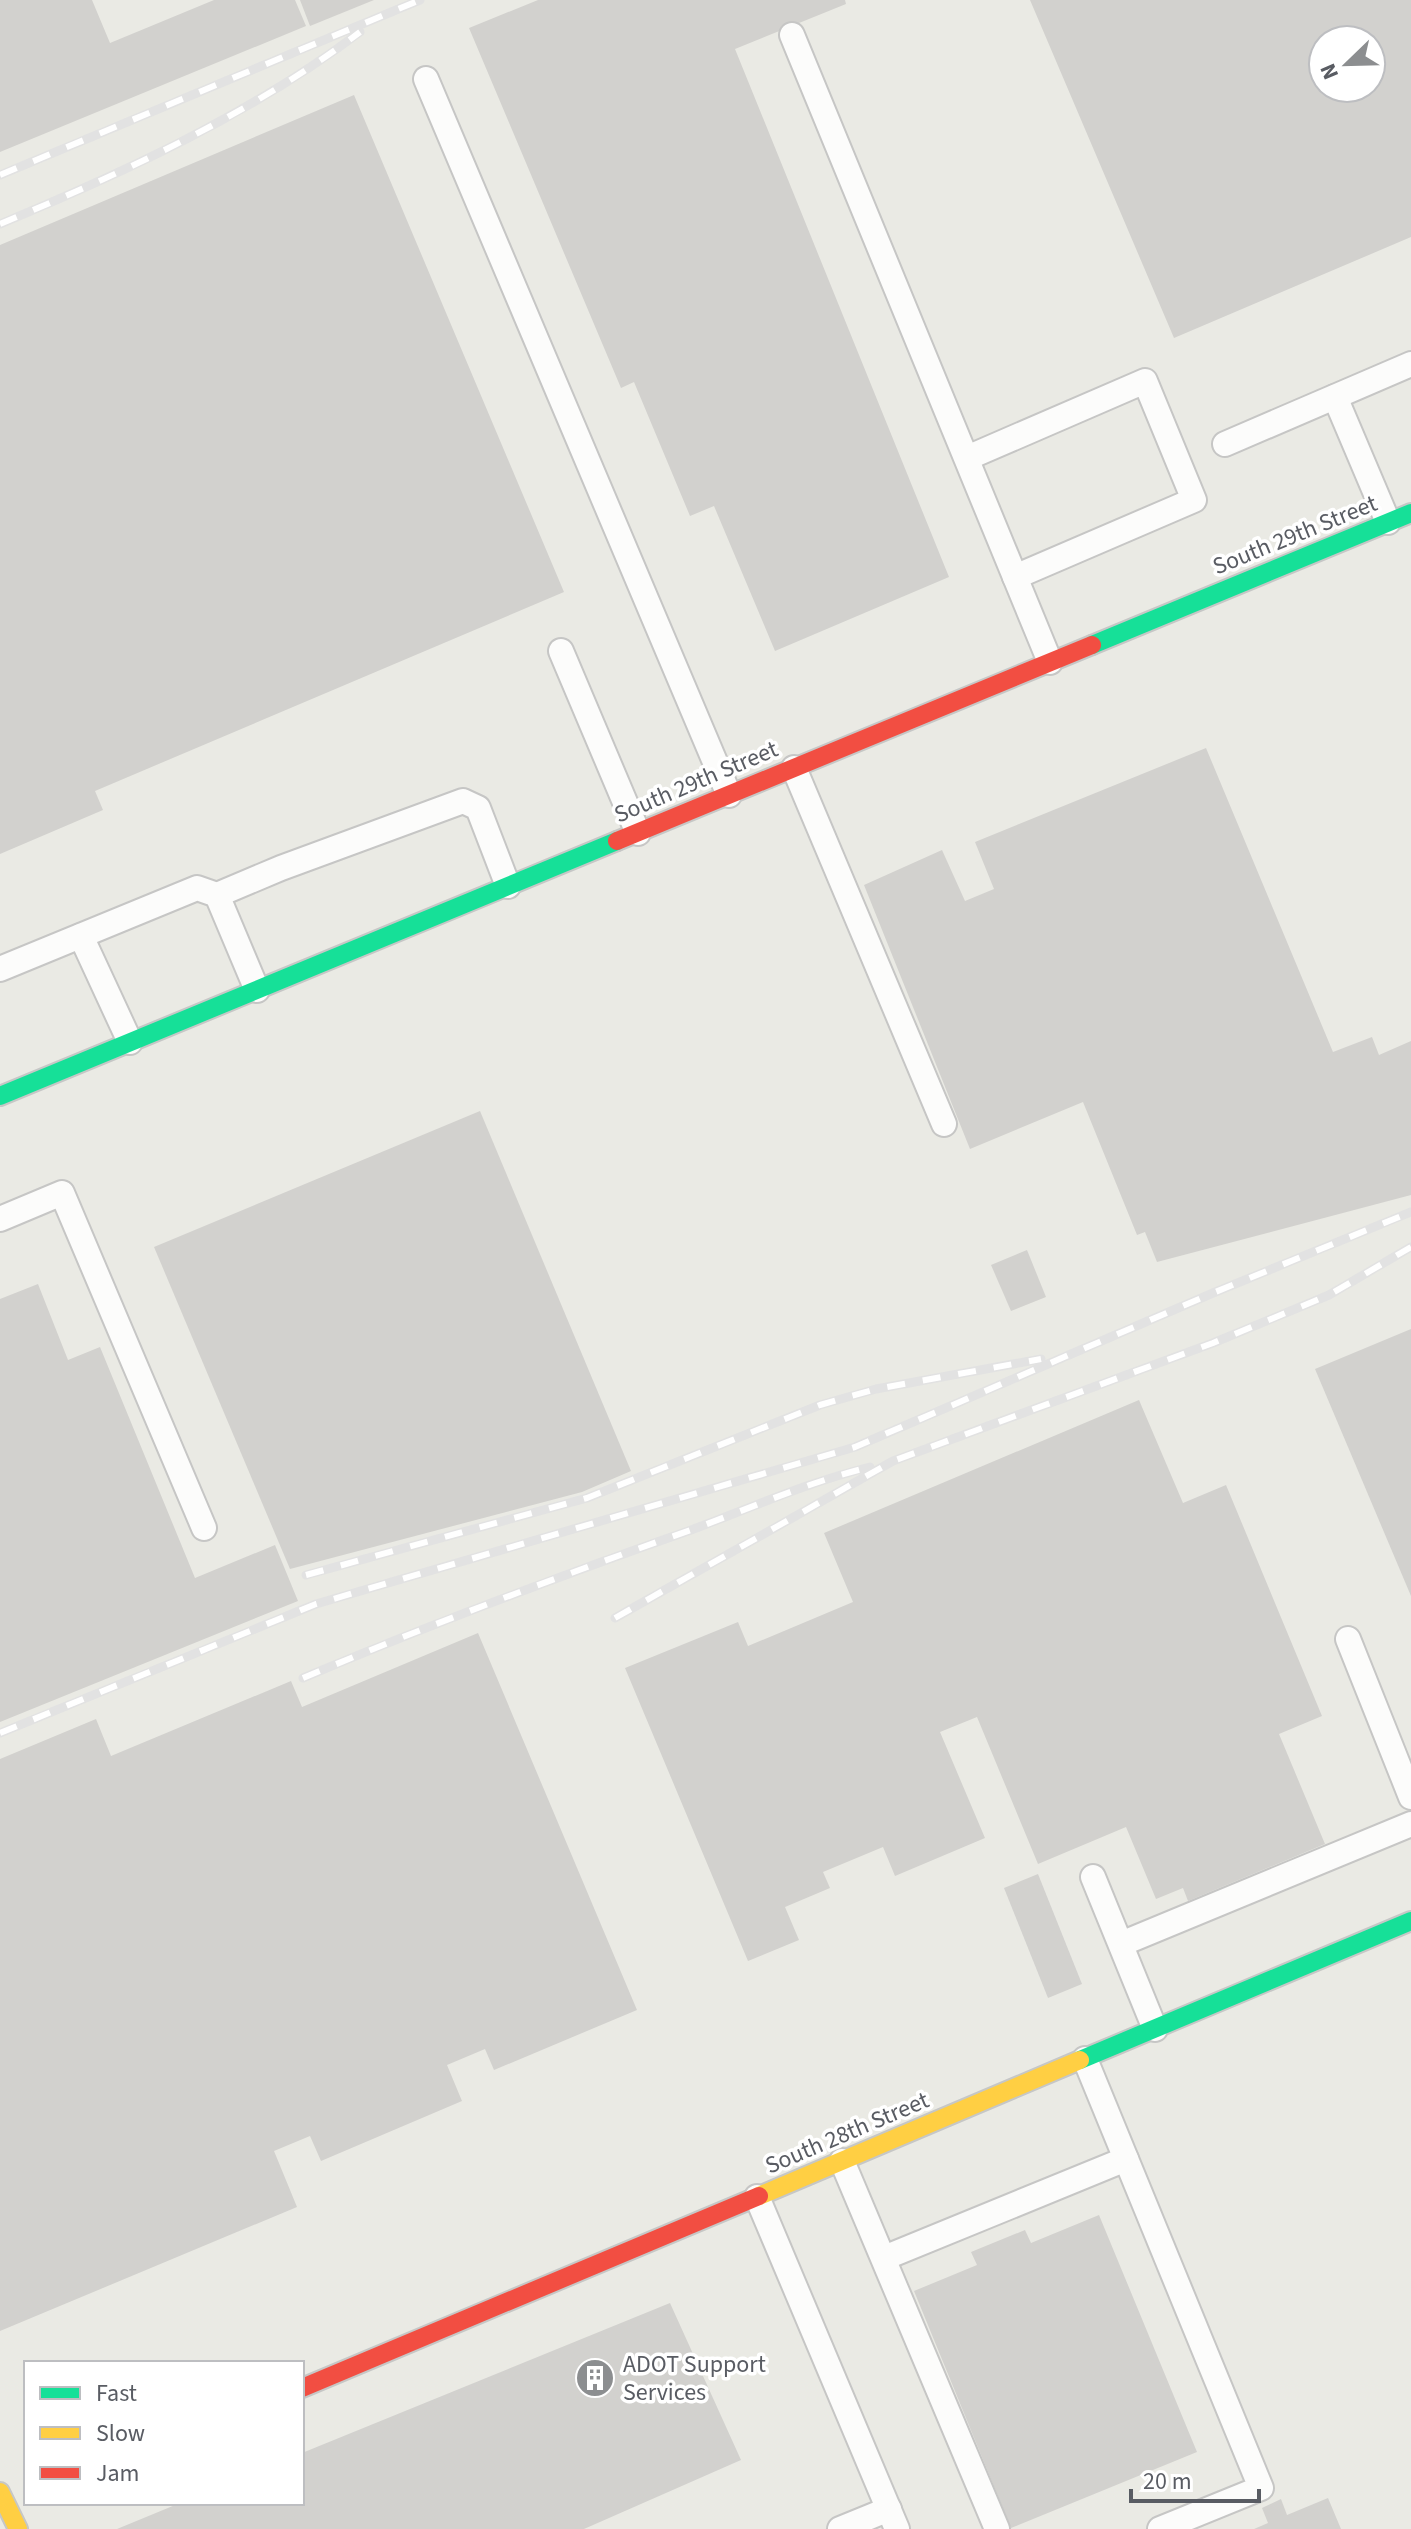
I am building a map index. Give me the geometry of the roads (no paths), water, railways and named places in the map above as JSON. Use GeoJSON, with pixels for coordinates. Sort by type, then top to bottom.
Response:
{"type":"FeatureCollection","features":[{"type":"Feature","properties":{"kind":"street","name":"South 29th Street"},"geometry":{"type":"LineString","coordinates":[[0,1096],[1411,513]]}},
{"type":"Feature","properties":{"kind":"street","name":"South 28th Street"},"geometry":{"type":"LineString","coordinates":[[304,2387],[1411,1921]]}},
{"type":"Feature","properties":{"kind":"street"},"geometry":{"type":"LineString","coordinates":[[0,2492],[18,2529]]}},
{"type":"Feature","properties":{"kind":"lane"},"geometry":{"type":"LineString","coordinates":[[792,35],[1050,662]]}},
{"type":"Feature","properties":{"kind":"lane"},"geometry":{"type":"LineString","coordinates":[[426,79],[729,795]]}},
{"type":"Feature","properties":{"kind":"lane"},"geometry":{"type":"LineString","coordinates":[[1225,444],[1411,364]]}},
{"type":"Feature","properties":{"kind":"lane"},"geometry":{"type":"LineString","coordinates":[[967,458],[1145,381],[1178,460],[1194,500],[1015,577]]}},
{"type":"Feature","properties":{"kind":"lane"},"geometry":{"type":"LineString","coordinates":[[1335,397],[1388,522]]}},
{"type":"Feature","properties":{"kind":"lane"},"geometry":{"type":"LineString","coordinates":[[561,651],[638,833]]}},
{"type":"Feature","properties":{"kind":"lane"},"geometry":{"type":"LineString","coordinates":[[794,768],[944,1124]]}},
{"type":"Feature","properties":{"kind":"lane"},"geometry":{"type":"LineString","coordinates":[[0,969],[197,888],[217,895],[463,801],[478,808],[508,886]]}},
{"type":"Feature","properties":{"kind":"lane"},"geometry":{"type":"LineString","coordinates":[[217,895],[257,990]]}},
{"type":"Feature","properties":{"kind":"lane"},"geometry":{"type":"LineString","coordinates":[[81,936],[130,1042]]}},
{"type":"Feature","properties":{"kind":"lane"},"geometry":{"type":"LineString","coordinates":[[0,1219],[62,1193],[204,1528]]}},
{"type":"Feature","properties":{"kind":"lane"},"geometry":{"type":"LineString","coordinates":[[1348,1639],[1411,1797]]}},
{"type":"Feature","properties":{"kind":"lane"},"geometry":{"type":"LineString","coordinates":[[1121,1944],[1411,1824]]}},
{"type":"Feature","properties":{"kind":"lane"},"geometry":{"type":"LineString","coordinates":[[1093,1877],[1155,2029]]}},
{"type":"Feature","properties":{"kind":"lane"},"geometry":{"type":"LineString","coordinates":[[1085,2059],[1261,2488],[1160,2529]]}},
{"type":"Feature","properties":{"kind":"lane"},"geometry":{"type":"LineString","coordinates":[[884,2258],[1126,2159]]}},
{"type":"Feature","properties":{"kind":"lane"},"geometry":{"type":"LineString","coordinates":[[842,2161],[997,2529]]}},
{"type":"Feature","properties":{"kind":"lane"},"geometry":{"type":"LineString","coordinates":[[757,2197],[893,2519],[840,2529]]}},
{"type":"Feature","properties":{"kind":"railway"},"geometry":{"type":"LineString","coordinates":[[0,175],[420,0]]}},
{"type":"Feature","properties":{"kind":"railway"},"geometry":{"type":"LineString","coordinates":[[0,224],[94,184],[186,139],[275,89],[360,32]]}},
{"type":"Feature","properties":{"kind":"railway"},"geometry":{"type":"LineString","coordinates":[[0,1733],[316,1604],[855,1447],[1213,1293],[1411,1212]]}},
{"type":"Feature","properties":{"kind":"railway"},"geometry":{"type":"LineString","coordinates":[[615,1618],[893,1461],[1213,1343],[1329,1295],[1411,1247]]}},
{"type":"Feature","properties":{"kind":"railway"},"geometry":{"type":"LineString","coordinates":[[306,1575],[587,1498],[820,1405],[876,1389],[1041,1359]]}},
{"type":"Feature","properties":{"kind":"railway"},"geometry":{"type":"LineString","coordinates":[[303,1678],[544,1583],[802,1488],[870,1467]]}},
{"type":"Feature","properties":{"kind":"place","name":"ADOT Support Services"},"geometry":{"type":"Point","coordinates":[595,2378]}}]}
